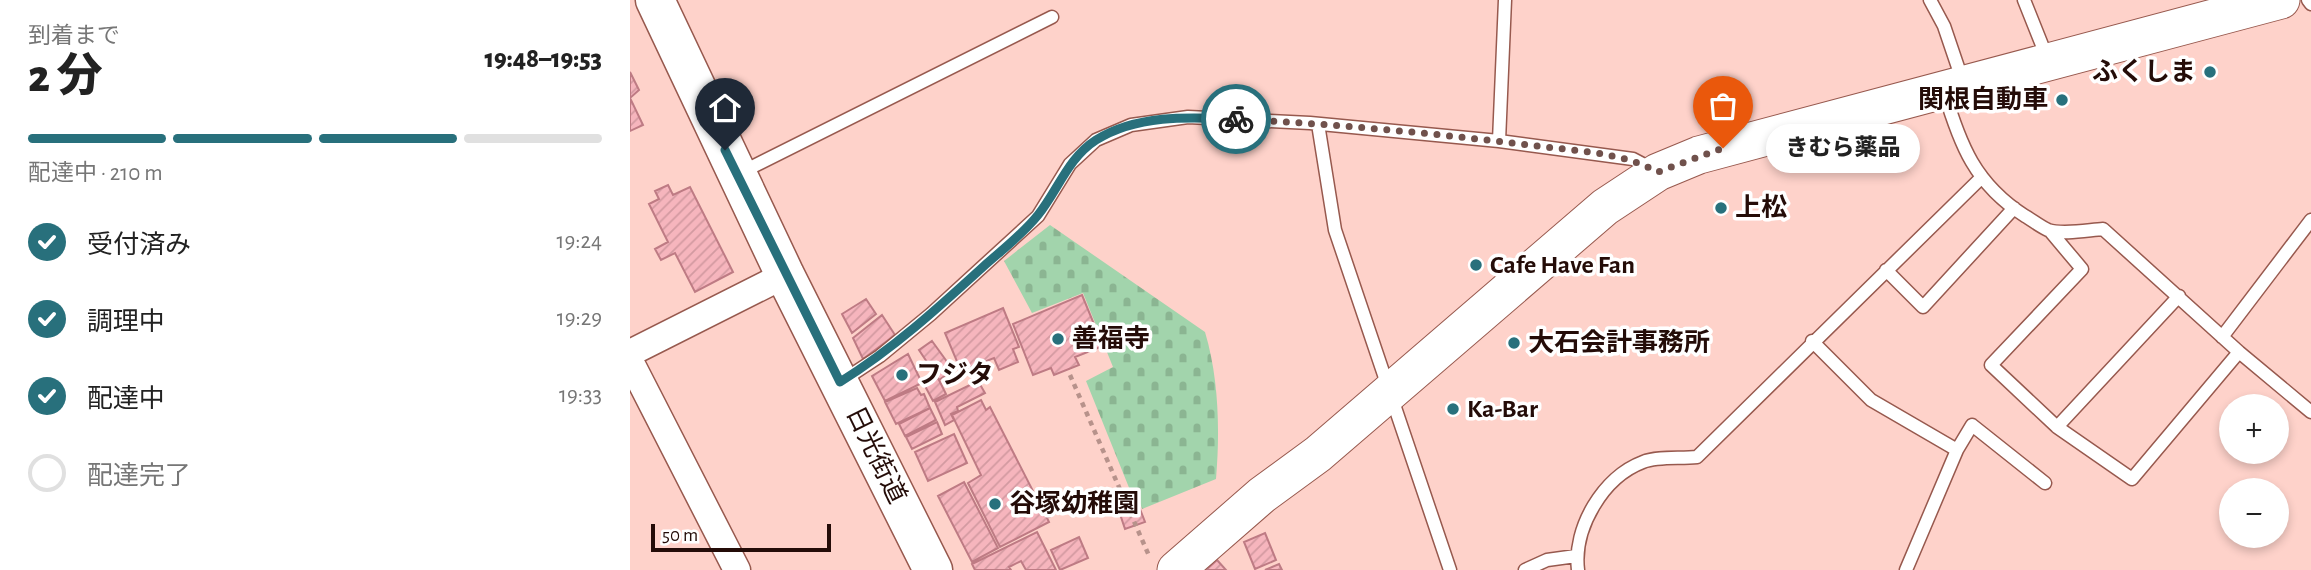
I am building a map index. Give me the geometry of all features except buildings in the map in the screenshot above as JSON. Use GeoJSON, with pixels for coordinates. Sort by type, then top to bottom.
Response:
{"type":"FeatureCollection","features":[{"type":"Feature","properties":{"kind":"main road","name":"日光街道"},"geometry":{"type":"LineString","coordinates":[[655,0],[785,275],[933,570]]}},
{"type":"Feature","properties":{"kind":"street"},"geometry":{"type":"LineString","coordinates":[[1164,566],[1318,454],[1605,207],[1658,172],[1699,155],[2281,0]]}},
{"type":"Feature","properties":{"kind":"street"},"geometry":{"type":"LineString","coordinates":[[630,353],[785,275]]}},
{"type":"Feature","properties":{"kind":"street"},"geometry":{"type":"LineString","coordinates":[[630,360],[737,570]]}},
{"type":"Feature","properties":{"kind":"lane"},"geometry":{"type":"LineString","coordinates":[[1499,141],[1505,0]]}},
{"type":"Feature","properties":{"kind":"lane"},"geometry":{"type":"LineString","coordinates":[[1930,0],[1944,26],[1954,88],[1956,130],[1981,178],[2014,208],[2050,231],[2082,269],[1991,365],[2057,427],[2132,480],[2239,352]]}},
{"type":"Feature","properties":{"kind":"lane"},"geometry":{"type":"LineString","coordinates":[[2024,0],[2050,63]]}},
{"type":"Feature","properties":{"kind":"lane"},"geometry":{"type":"LineString","coordinates":[[2308,0],[2311,4]]}},
{"type":"Feature","properties":{"kind":"lane"},"geometry":{"type":"LineString","coordinates":[[737,175],[1052,17]]}},
{"type":"Feature","properties":{"kind":"lane"},"geometry":{"type":"LineString","coordinates":[[840,382],[880,356],[931,314],[1038,216],[1070,164],[1096,140],[1131,125],[1188,117],[1318,124],[1499,141],[1633,159],[1658,172]]}},
{"type":"Feature","properties":{"kind":"lane"},"geometry":{"type":"LineString","coordinates":[[1318,124],[1335,230],[1450,570]]}},
{"type":"Feature","properties":{"kind":"lane"},"geometry":{"type":"LineString","coordinates":[[1578,570],[1576,556],[1590,513],[1602,490],[1614,479],[1644,461],[1697,457],[1812,341],[1981,178]]}},
{"type":"Feature","properties":{"kind":"lane"},"geometry":{"type":"LineString","coordinates":[[1886,270],[1923,307],[2014,208]]}},
{"type":"Feature","properties":{"kind":"lane"},"geometry":{"type":"LineString","coordinates":[[2222,337],[2311,220]]}},
{"type":"Feature","properties":{"kind":"lane"},"geometry":{"type":"LineString","coordinates":[[2050,231],[2103,229],[2239,352],[2311,412]]}},
{"type":"Feature","properties":{"kind":"lane"},"geometry":{"type":"LineString","coordinates":[[2057,427],[2179,296]]}},
{"type":"Feature","properties":{"kind":"lane"},"geometry":{"type":"LineString","coordinates":[[1812,341],[1871,400],[1957,450]]}},
{"type":"Feature","properties":{"kind":"lane"},"geometry":{"type":"LineString","coordinates":[[1906,570],[1957,450],[1972,425],[2045,483]]}},
{"type":"Feature","properties":{"kind":"lane"},"geometry":{"type":"LineString","coordinates":[[1525,570],[1547,560],[1576,556]]}},
{"type":"Feature","properties":{"kind":"path"},"geometry":{"type":"LineString","coordinates":[[1070,375],[1164,566]]}},
{"type":"Feature","properties":{"kind":"green space"},"geometry":{"type":"Polygon","coordinates":[[[1050,225],[1205,332],[1217,405],[1216,479],[1142,509],[1139,500],[1134,500],[1086,381],[1113,367],[1083,293],[1032,313],[1004,261],[1050,225]]]}},
{"type":"Feature","properties":{"kind":"way so far"},"geometry":{"type":"LineString","coordinates":[[1236,119],[1373,128],[1499,141],[1633,159],[1658,172],[1723,148]]}},
{"type":"Feature","properties":{"kind":"place","name":"ふくしま"},"geometry":{"type":"Point","coordinates":[2210,72]}},
{"type":"Feature","properties":{"kind":"place","name":"関根自動車"},"geometry":{"type":"Point","coordinates":[2062,100]}},
{"type":"Feature","properties":{"kind":"place","name":"きむら薬品"},"geometry":{"type":"Point","coordinates":[1723,148]}},
{"type":"Feature","properties":{"kind":"place","name":"上松"},"geometry":{"type":"Point","coordinates":[1721,208]}},
{"type":"Feature","properties":{"kind":"place","name":"Cafe Have Fan"},"geometry":{"type":"Point","coordinates":[1476,265]}},
{"type":"Feature","properties":{"kind":"place","name":"善福寺"},"geometry":{"type":"Point","coordinates":[1058,339]}},
{"type":"Feature","properties":{"kind":"place","name":"大石会計事務所"},"geometry":{"type":"Point","coordinates":[1514,343]}},
{"type":"Feature","properties":{"kind":"place","name":"フジタ"},"geometry":{"type":"Point","coordinates":[902,375]}},
{"type":"Feature","properties":{"kind":"place","name":"Ka-Bar"},"geometry":{"type":"Point","coordinates":[1453,409]}},
{"type":"Feature","properties":{"kind":"place","name":"谷塚幼稚園"},"geometry":{"type":"Point","coordinates":[995,504]}},
{"type":"Feature","properties":{"kind":"route"},"geometry":{"type":"LineString","coordinates":[[725,150],[840,382],[880,356],[931,314],[1038,216],[1070,164],[1096,140],[1131,125],[1148,122],[1188,117],[1236,119]]}}]}
